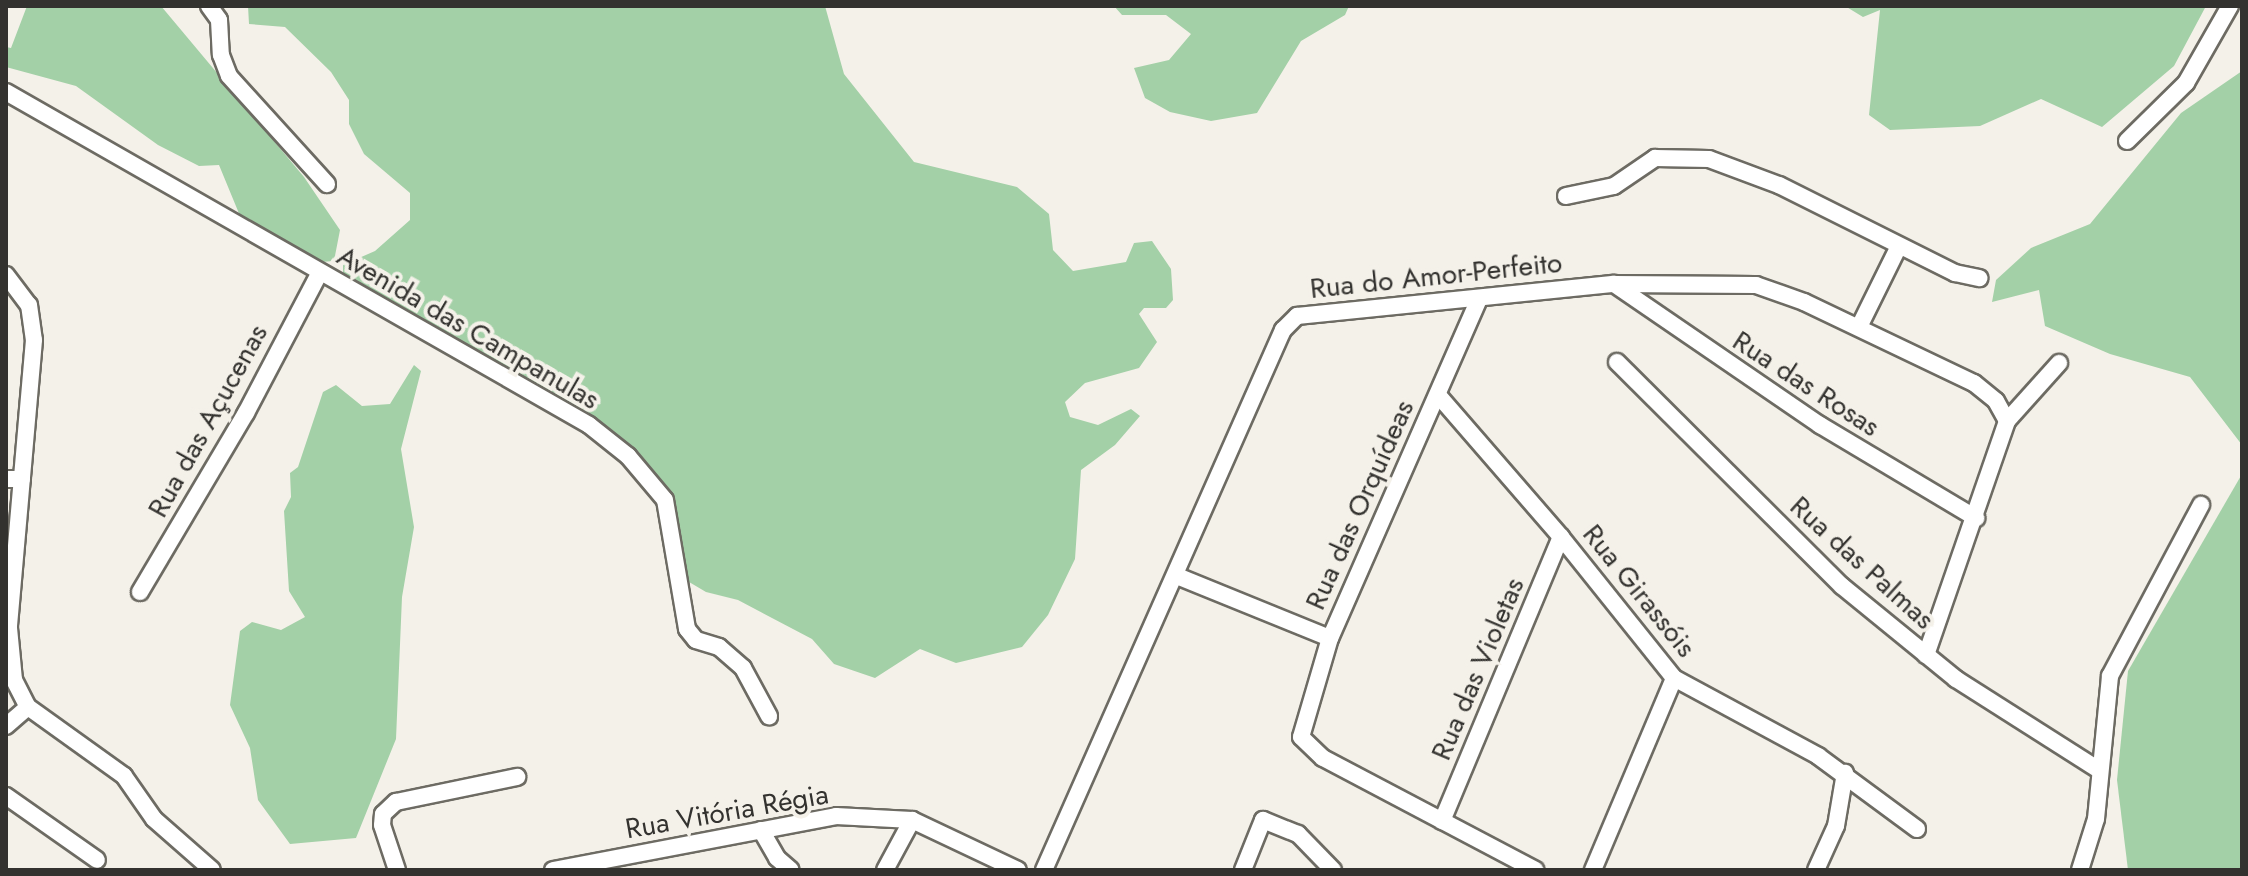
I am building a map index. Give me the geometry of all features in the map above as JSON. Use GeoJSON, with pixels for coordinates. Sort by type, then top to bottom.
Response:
{"type":"FeatureCollection","features":[{"type":"Feature","properties":{"kind":"street"},"geometry":{"type":"LineString","coordinates":[[209,6],[219,20],[221,55],[229,76],[327,184]]}},
{"type":"Feature","properties":{"kind":"street"},"geometry":{"type":"LineString","coordinates":[[2127,141],[2186,83],[2230,6]]}},
{"type":"Feature","properties":{"kind":"street","name":"Avenida das Campanulas"},"geometry":{"type":"LineString","coordinates":[[6,92],[319,274],[589,425],[652,480],[665,500],[687,629],[696,640],[719,647],[743,668],[769,716]]}},
{"type":"Feature","properties":{"kind":"street"},"geometry":{"type":"LineString","coordinates":[[1566,196],[1614,186],[1655,158],[1709,159],[1779,185],[1955,273],[1979,278]]}},
{"type":"Feature","properties":{"kind":"street"},"geometry":{"type":"LineString","coordinates":[[1859,327],[1899,246]]}},
{"type":"Feature","properties":{"kind":"street","name":"Rua das Açucenas"},"geometry":{"type":"LineString","coordinates":[[140,592],[246,413],[319,274]]}},
{"type":"Feature","properties":{"kind":"street"},"geometry":{"type":"LineString","coordinates":[[6,275],[29,305],[34,340],[14,479],[9,658],[28,707],[124,776],[154,819],[212,870]]}},
{"type":"Feature","properties":{"kind":"street","name":"Rua do Amor-Perfeito"},"geometry":{"type":"LineString","coordinates":[[1044,870],[1289,323],[1313,312],[1479,299],[1614,284],[1756,285],[1859,327],[1974,383],[1996,401],[2007,421]]}},
{"type":"Feature","properties":{"kind":"street","name":"Rua das Rosas"},"geometry":{"type":"LineString","coordinates":[[1614,284],[1820,425],[1976,518]]}},
{"type":"Feature","properties":{"kind":"street","name":"Rua das Orquídeas"},"geometry":{"type":"LineString","coordinates":[[1442,821],[1323,758],[1301,737],[1330,638],[1479,299]]}},
{"type":"Feature","properties":{"kind":"street","name":"Rua das Palmas"},"geometry":{"type":"LineString","coordinates":[[1617,362],[1842,586],[1926,655],[2004,712],[2099,770]]}},
{"type":"Feature","properties":{"kind":"street"},"geometry":{"type":"LineString","coordinates":[[1926,655],[1976,518],[2007,421],[2059,363]]}},
{"type":"Feature","properties":{"kind":"street","name":"Rua Girassóis"},"geometry":{"type":"LineString","coordinates":[[1438,395],[1561,537],[1674,678],[1845,773],[1917,829]]}},
{"type":"Feature","properties":{"kind":"street"},"geometry":{"type":"LineString","coordinates":[[2080,870],[2096,819],[2110,676],[2201,505]]}},
{"type":"Feature","properties":{"kind":"street","name":"Rua das Violetas"},"geometry":{"type":"LineString","coordinates":[[1442,821],[1561,537]]}},
{"type":"Feature","properties":{"kind":"street"},"geometry":{"type":"LineString","coordinates":[[1177,576],[1330,638]]}},
{"type":"Feature","properties":{"kind":"street"},"geometry":{"type":"LineString","coordinates":[[1593,870],[1674,678]]}},
{"type":"Feature","properties":{"kind":"street"},"geometry":{"type":"LineString","coordinates":[[6,726],[28,707]]}},
{"type":"Feature","properties":{"kind":"street"},"geometry":{"type":"LineString","coordinates":[[1816,870],[1836,826],[1845,773]]}},
{"type":"Feature","properties":{"kind":"street"},"geometry":{"type":"LineString","coordinates":[[397,870],[382,825],[383,814],[396,802],[517,777]]}},
{"type":"Feature","properties":{"kind":"street"},"geometry":{"type":"LineString","coordinates":[[6,796],[97,860]]}},
{"type":"Feature","properties":{"kind":"street","name":"Rua Vitória Régia"},"geometry":{"type":"LineString","coordinates":[[553,870],[836,816],[912,820]]}},
{"type":"Feature","properties":{"kind":"street"},"geometry":{"type":"LineString","coordinates":[[885,870],[912,820],[1018,870]]}},
{"type":"Feature","properties":{"kind":"street"},"geometry":{"type":"LineString","coordinates":[[1243,870],[1263,820],[1298,834],[1333,870]]}},
{"type":"Feature","properties":{"kind":"street"},"geometry":{"type":"LineString","coordinates":[[1442,821],[1535,870]]}},
{"type":"Feature","properties":{"kind":"street"},"geometry":{"type":"LineString","coordinates":[[761,830],[777,858],[791,870]]}},
{"type":"Feature","properties":{"kind":"green space"},"geometry":{"type":"Polygon","coordinates":[[[27,6],[161,6],[304,177],[340,230],[334,261],[321,262],[283,240],[252,245],[219,165],[199,166],[158,145],[76,86],[6,67],[6,47],[11,48],[27,6]]]}},
{"type":"Feature","properties":{"kind":"green space"},"geometry":{"type":"Polygon","coordinates":[[[248,6],[825,6],[844,74],[914,162],[1017,187],[1049,214],[1053,250],[1073,271],[1126,262],[1134,243],[1152,241],[1171,269],[1173,300],[1166,308],[1144,308],[1139,314],[1157,342],[1139,368],[1085,383],[1065,402],[1070,417],[1098,425],[1131,409],[1140,416],[1115,445],[1081,470],[1075,559],[1048,615],[1022,647],[956,663],[920,649],[875,678],[834,664],[812,639],[738,600],[706,592],[684,579],[669,498],[654,472],[596,422],[343,277],[343,265],[375,251],[410,220],[410,193],[364,154],[349,124],[349,100],[331,72],[285,27],[249,24],[248,6]]]}},
{"type":"Feature","properties":{"kind":"green space"},"geometry":{"type":"Polygon","coordinates":[[[1114,6],[1349,6],[1345,15],[1301,41],[1257,113],[1211,121],[1170,112],[1145,98],[1134,68],[1169,60],[1191,34],[1166,15],[1122,15],[1114,6]]]}},
{"type":"Feature","properties":{"kind":"green space"},"geometry":{"type":"Polygon","coordinates":[[[1845,6],[2206,6],[2174,66],[2102,127],[2041,99],[1980,126],[1890,130],[1869,115],[1880,10],[1863,17],[1845,6]]]}},
{"type":"Feature","properties":{"kind":"green space"},"geometry":{"type":"Polygon","coordinates":[[[2242,71],[2242,445],[2190,377],[2110,354],[2045,326],[2039,290],[1992,302],[1996,280],[2031,248],[2090,224],[2181,113],[2242,71]]]}},
{"type":"Feature","properties":{"kind":"green space"},"geometry":{"type":"Polygon","coordinates":[[[414,365],[421,371],[401,449],[414,527],[402,597],[396,739],[356,838],[290,844],[258,800],[250,748],[230,705],[240,631],[252,622],[281,630],[305,617],[289,591],[284,511],[291,497],[290,473],[298,467],[323,392],[336,385],[362,406],[390,404],[414,365]]]}},
{"type":"Feature","properties":{"kind":"green space"},"geometry":{"type":"Polygon","coordinates":[[[2242,474],[2242,870],[2128,870],[2117,780],[2128,671],[2242,474]]]}}]}
